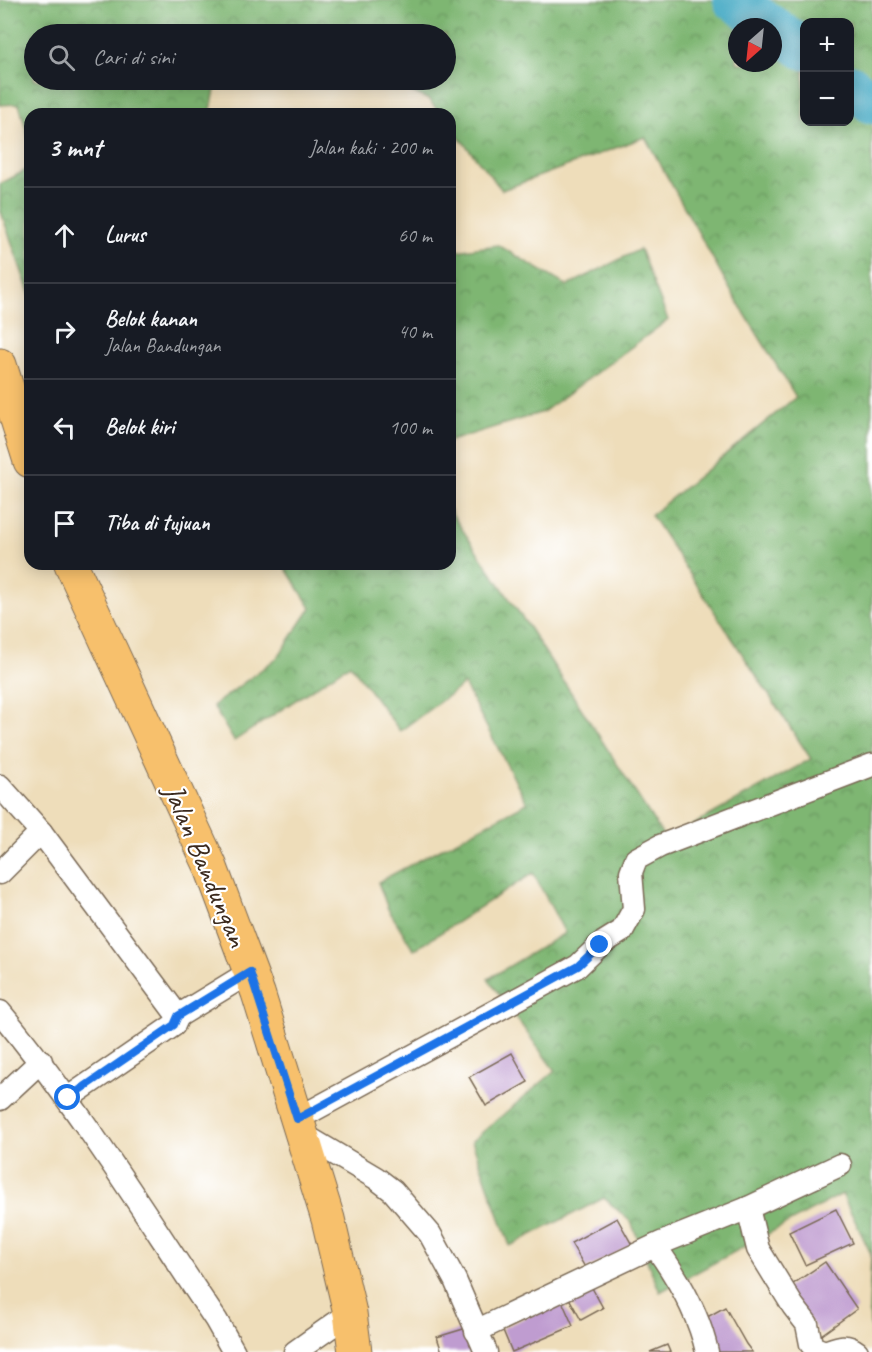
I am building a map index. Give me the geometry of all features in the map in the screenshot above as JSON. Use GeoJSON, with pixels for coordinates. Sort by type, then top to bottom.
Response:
{"type":"FeatureCollection","features":[{"type":"Feature","properties":{"kind":"main road"},"geometry":{"type":"LineString","coordinates":[[0,365],[24,442]]}},
{"type":"Feature","properties":{"kind":"main road","name":"Jalan Bandungan"},"geometry":{"type":"LineString","coordinates":[[74,570],[210,866],[250,972],[328,1219],[350,1313],[355,1352]]}},
{"type":"Feature","properties":{"kind":"street"},"geometry":{"type":"LineString","coordinates":[[486,1352],[455,1280],[430,1234],[393,1191],[299,1126],[578,966],[600,945],[622,931],[634,909],[631,872],[636,859],[660,846],[872,765]]}},
{"type":"Feature","properties":{"kind":"street"},"geometry":{"type":"LineString","coordinates":[[0,786],[41,832],[178,1016]]}},
{"type":"Feature","properties":{"kind":"street"},"geometry":{"type":"LineString","coordinates":[[0,873],[41,832]]}},
{"type":"Feature","properties":{"kind":"street"},"geometry":{"type":"LineString","coordinates":[[68,1098],[174,1025],[178,1016],[250,972]]}},
{"type":"Feature","properties":{"kind":"street"},"geometry":{"type":"LineString","coordinates":[[0,1012],[68,1098],[216,1320],[234,1352]]}},
{"type":"Feature","properties":{"kind":"street"},"geometry":{"type":"LineString","coordinates":[[0,1099],[41,1061]]}},
{"type":"Feature","properties":{"kind":"street"},"geometry":{"type":"LineString","coordinates":[[476,1331],[655,1246],[748,1208],[840,1165]]}},
{"type":"Feature","properties":{"kind":"street"},"geometry":{"type":"LineString","coordinates":[[748,1208],[758,1249],[793,1306],[807,1324],[811,1344],[825,1352],[841,1346],[850,1347],[857,1352]]}},
{"type":"Feature","properties":{"kind":"street"},"geometry":{"type":"LineString","coordinates":[[655,1246],[671,1269],[692,1308],[707,1352]]}},
{"type":"Feature","properties":{"kind":"street"},"geometry":{"type":"LineString","coordinates":[[296,1352],[350,1313]]}},
{"type":"Feature","properties":{"kind":"green space"},"geometry":{"type":"Polygon","coordinates":[[[0,0],[872,0],[872,1342],[869,1311],[871,1254],[842,1194],[660,1292],[631,1222],[604,1198],[510,1246],[472,1141],[555,1071],[488,979],[565,933],[533,873],[414,950],[388,909],[378,882],[527,803],[464,684],[400,731],[350,664],[234,741],[213,706],[278,657],[311,608],[287,570],[456,570],[456,520],[528,626],[666,840],[811,759],[651,515],[796,397],[731,291],[645,137],[502,190],[456,133],[456,108],[436,108],[429,100],[408,90],[456,90],[456,24],[24,24],[24,90],[215,90],[211,108],[24,108],[24,121],[19,104],[0,105],[0,0]]]}},
{"type":"Feature","properties":{"kind":"green space"},"geometry":{"type":"Polygon","coordinates":[[[24,171],[24,278],[0,209],[0,184],[24,171]]]}},
{"type":"Feature","properties":{"kind":"green space"},"geometry":{"type":"Polygon","coordinates":[[[498,245],[567,286],[640,249],[668,320],[543,412],[456,439],[456,251],[498,245]]]}},
{"type":"Feature","properties":{"kind":"building"},"geometry":{"type":"Polygon","coordinates":[[[512,1053],[528,1082],[486,1106],[469,1077],[512,1053]]]}},
{"type":"Feature","properties":{"kind":"building"},"geometry":{"type":"Polygon","coordinates":[[[836,1209],[853,1243],[805,1265],[789,1232],[836,1209]]]}},
{"type":"Feature","properties":{"kind":"building"},"geometry":{"type":"Polygon","coordinates":[[[617,1218],[632,1245],[586,1269],[571,1243],[617,1218]]]}},
{"type":"Feature","properties":{"kind":"building"},"geometry":{"type":"Polygon","coordinates":[[[825,1262],[857,1309],[821,1335],[786,1289],[825,1262]]]}},
{"type":"Feature","properties":{"kind":"building"},"geometry":{"type":"Polygon","coordinates":[[[591,1286],[603,1308],[581,1320],[569,1298],[591,1286]]]}},
{"type":"Feature","properties":{"kind":"building"},"geometry":{"type":"Polygon","coordinates":[[[562,1301],[573,1326],[512,1352],[502,1328],[562,1301]]]}},
{"type":"Feature","properties":{"kind":"building"},"geometry":{"type":"Polygon","coordinates":[[[725,1307],[752,1352],[718,1352],[700,1321],[725,1307]]]}},
{"type":"Feature","properties":{"kind":"building"},"geometry":{"type":"Polygon","coordinates":[[[470,1327],[478,1352],[442,1352],[437,1337],[470,1327]]]}},
{"type":"Feature","properties":{"kind":"building"},"geometry":{"type":"Polygon","coordinates":[[[667,1345],[670,1352],[650,1352],[667,1345]]]}},
{"type":"Feature","properties":{"kind":"waterway"},"geometry":{"type":"LineString","coordinates":[[734,0],[800,46]]}},
{"type":"Feature","properties":{"kind":"waterway"},"geometry":{"type":"LineString","coordinates":[[854,88],[872,103]]}},
{"type":"Feature","properties":{"kind":"route"},"geometry":{"type":"LineString","coordinates":[[68,1098],[174,1025],[178,1016],[250,972],[297,1119],[578,966],[600,945]]}}]}
